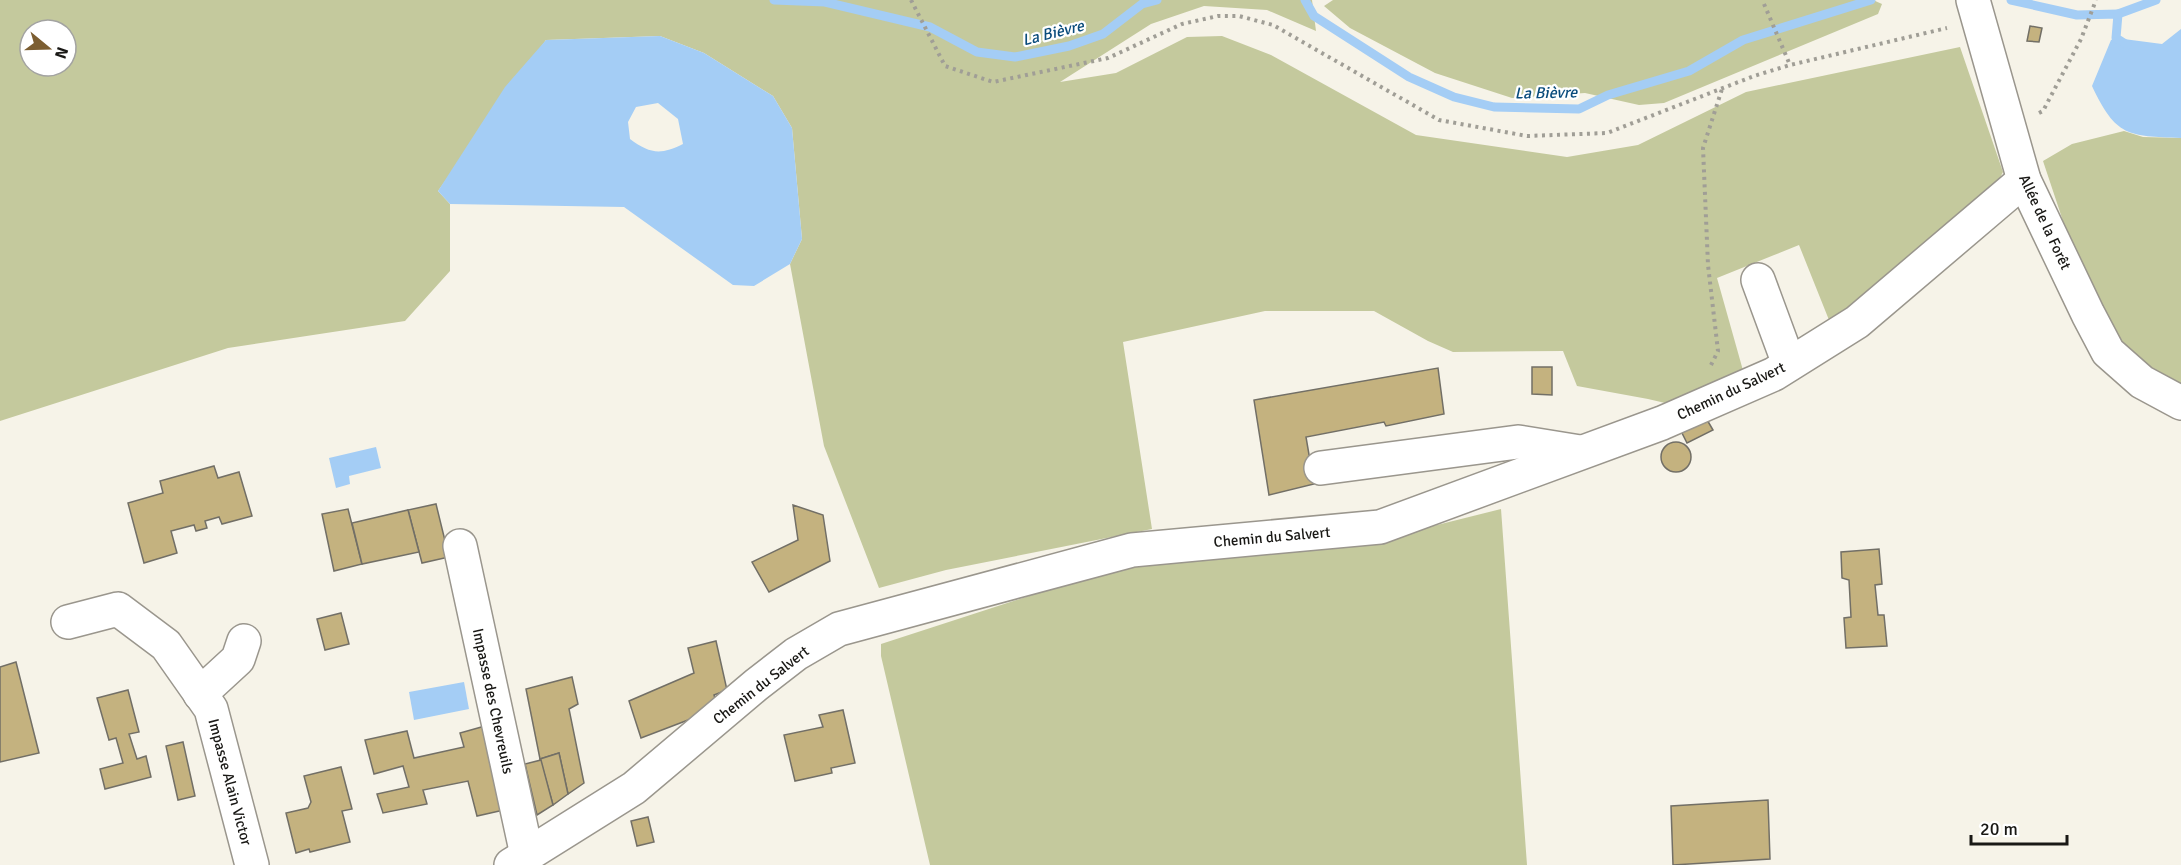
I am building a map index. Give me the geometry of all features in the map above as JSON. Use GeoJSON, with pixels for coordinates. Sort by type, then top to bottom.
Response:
{"type":"FeatureCollection","features":[{"type":"Feature","properties":{"kind":"street","name":"Allée de la Forêt"},"geometry":{"type":"LineString","coordinates":[[1976,10],[2024,180],[2088,314],[2108,352],[2142,382],[2181,403]]}},
{"type":"Feature","properties":{"kind":"street","name":"Chemin du Salvert"},"geometry":{"type":"LineString","coordinates":[[519,860],[634,789],[756,685],[796,654],[839,629],[1132,550],[1380,527],[1662,423],[1774,374],[1857,322],[2024,180]]}},
{"type":"Feature","properties":{"kind":"street"},"geometry":{"type":"LineString","coordinates":[[1758,280],[1789,364]]}},
{"type":"Feature","properties":{"kind":"street"},"geometry":{"type":"LineString","coordinates":[[1321,468],[1518,442],[1581,453]]}},
{"type":"Feature","properties":{"kind":"street","name":"Impasse des Chevreuils"},"geometry":{"type":"LineString","coordinates":[[460,546],[519,860]]}},
{"type":"Feature","properties":{"kind":"street","name":"Impasse Alain Victor"},"geometry":{"type":"LineString","coordinates":[[68,622],[118,609],[166,645],[211,709],[252,865]]}},
{"type":"Feature","properties":{"kind":"street"},"geometry":{"type":"LineString","coordinates":[[200,694],[238,659],[244,641]]}},
{"type":"Feature","properties":{"kind":"path"},"geometry":{"type":"LineString","coordinates":[[911,0],[945,66],[993,82],[1108,58],[1182,24],[1218,16],[1239,16],[1274,25],[1439,120],[1527,135],[1607,133],[1790,65],[1976,10]]}},
{"type":"Feature","properties":{"kind":"path"},"geometry":{"type":"LineString","coordinates":[[2009,128],[2043,111],[2081,39],[2095,2]]}},
{"type":"Feature","properties":{"kind":"path"},"geometry":{"type":"LineString","coordinates":[[1764,4],[1790,65]]}},
{"type":"Feature","properties":{"kind":"path"},"geometry":{"type":"LineString","coordinates":[[1709,370],[1718,351],[1708,265],[1703,148],[1722,89]]}},
{"type":"Feature","properties":{"kind":"green space"},"geometry":{"type":"Polygon","coordinates":[[[0,0],[1312,0],[1316,31],[1267,10],[1204,6],[1151,24],[1060,82],[1116,73],[1187,37],[1222,36],[1271,55],[1416,135],[1567,157],[1638,145],[1746,92],[1960,47],[2003,172],[1994,189],[1903,272],[1829,320],[1799,245],[1717,278],[1744,374],[1678,406],[1577,386],[1563,351],[1453,352],[1374,311],[1265,311],[1123,342],[1152,529],[946,570],[879,588],[824,446],[790,264],[802,239],[792,128],[773,96],[704,53],[660,36],[546,40],[438,191],[450,204],[450,271],[405,321],[228,348],[0,421],[0,0]]]}},
{"type":"Feature","properties":{"kind":"green space"},"geometry":{"type":"Polygon","coordinates":[[[1333,0],[1873,0],[1882,4],[1878,14],[1664,103],[1639,105],[1585,93],[1512,98],[1435,73],[1350,28],[1324,6],[1333,0]]]}},
{"type":"Feature","properties":{"kind":"green space"},"geometry":{"type":"Polygon","coordinates":[[[2124,131],[2143,137],[2181,138],[2181,387],[2160,380],[2131,355],[2106,324],[2066,230],[2043,161],[2072,144],[2124,131]]]}},
{"type":"Feature","properties":{"kind":"green space"},"geometry":{"type":"Polygon","coordinates":[[[1501,509],[1527,865],[930,865],[881,656],[881,644],[1063,585],[1157,559],[1393,536],[1501,509]]]}},
{"type":"Feature","properties":{"kind":"water"},"geometry":{"type":"Polygon","coordinates":[[[2181,29],[2181,138],[2148,136],[2126,130],[2109,115],[2092,86],[2111,40],[2116,38],[2162,44],[2181,29]]]}},
{"type":"Feature","properties":{"kind":"water"},"geometry":{"type":"Polygon","coordinates":[[[660,36],[704,53],[773,96],[792,128],[802,239],[790,264],[754,286],[733,285],[624,207],[450,204],[438,191],[505,87],[546,40],[660,36]],[[658,103],[636,107],[628,122],[630,139],[650,150],[662,151],[675,148],[683,144],[678,119],[658,103]]]}},
{"type":"Feature","properties":{"kind":"water"},"geometry":{"type":"Polygon","coordinates":[[[376,447],[381,468],[349,476],[350,484],[336,488],[329,458],[376,447]]]}},
{"type":"Feature","properties":{"kind":"water"},"geometry":{"type":"Polygon","coordinates":[[[464,682],[469,709],[414,720],[409,692],[464,682]]]}},
{"type":"Feature","properties":{"kind":"building"},"geometry":{"type":"Polygon","coordinates":[[[2030,26],[2042,28],[2039,42],[2027,41],[2030,26]]]}},
{"type":"Feature","properties":{"kind":"building"},"geometry":{"type":"Polygon","coordinates":[[[1532,367],[1552,367],[1552,395],[1532,394],[1532,367]]]}},
{"type":"Feature","properties":{"kind":"building"},"geometry":{"type":"Polygon","coordinates":[[[1438,368],[1444,414],[1386,426],[1384,422],[1306,437],[1314,484],[1269,495],[1254,400],[1438,368]]]}},
{"type":"Feature","properties":{"kind":"building"},"geometry":{"type":"Polygon","coordinates":[[[1706,418],[1713,430],[1687,443],[1681,431],[1706,418]]]}},
{"type":"Feature","properties":{"kind":"building"},"geometry":{"type":"Polygon","coordinates":[[[1676,442],[1687,446],[1691,457],[1687,468],[1676,472],[1665,468],[1661,457],[1665,446],[1676,442]]]}},
{"type":"Feature","properties":{"kind":"building"},"geometry":{"type":"Polygon","coordinates":[[[214,466],[218,478],[239,472],[252,516],[222,524],[219,517],[205,521],[207,528],[196,531],[194,525],[171,531],[177,553],[144,563],[128,503],[163,493],[160,481],[214,466]]]}},
{"type":"Feature","properties":{"kind":"building"},"geometry":{"type":"Polygon","coordinates":[[[436,504],[449,557],[422,563],[408,510],[436,504]]]}},
{"type":"Feature","properties":{"kind":"building"},"geometry":{"type":"Polygon","coordinates":[[[793,505],[823,515],[830,561],[769,592],[752,562],[798,540],[793,505]]]}},
{"type":"Feature","properties":{"kind":"building"},"geometry":{"type":"Polygon","coordinates":[[[348,509],[362,564],[334,571],[322,514],[348,509]]]}},
{"type":"Feature","properties":{"kind":"building"},"geometry":{"type":"Polygon","coordinates":[[[408,510],[419,552],[362,564],[352,523],[408,510]]]}},
{"type":"Feature","properties":{"kind":"building"},"geometry":{"type":"Polygon","coordinates":[[[1879,549],[1882,584],[1875,585],[1878,615],[1884,615],[1887,646],[1846,648],[1844,618],[1851,617],[1849,580],[1842,578],[1841,552],[1879,549]]]}},
{"type":"Feature","properties":{"kind":"building"},"geometry":{"type":"Polygon","coordinates":[[[341,613],[349,644],[325,650],[317,619],[341,613]]]}},
{"type":"Feature","properties":{"kind":"building"},"geometry":{"type":"Polygon","coordinates":[[[716,641],[727,690],[714,695],[717,706],[709,712],[641,738],[629,701],[694,673],[688,648],[716,641]]]}},
{"type":"Feature","properties":{"kind":"building"},"geometry":{"type":"Polygon","coordinates":[[[16,662],[39,753],[0,762],[0,667],[16,662]]]}},
{"type":"Feature","properties":{"kind":"building"},"geometry":{"type":"Polygon","coordinates":[[[572,677],[578,704],[569,709],[584,783],[568,794],[559,753],[540,759],[526,689],[572,677]]]}},
{"type":"Feature","properties":{"kind":"building"},"geometry":{"type":"Polygon","coordinates":[[[128,690],[139,732],[129,734],[137,759],[146,756],[151,777],[105,789],[100,769],[123,763],[116,738],[109,740],[97,698],[128,690]]]}},
{"type":"Feature","properties":{"kind":"building"},"geometry":{"type":"Polygon","coordinates":[[[843,710],[855,763],[831,768],[832,773],[795,781],[784,735],[823,727],[819,715],[843,710]]]}},
{"type":"Feature","properties":{"kind":"building"},"geometry":{"type":"Polygon","coordinates":[[[485,726],[504,810],[477,816],[468,781],[423,790],[427,804],[383,813],[377,794],[409,787],[403,766],[374,774],[365,740],[407,731],[414,758],[464,747],[460,733],[485,726]]]}},
{"type":"Feature","properties":{"kind":"building"},"geometry":{"type":"Polygon","coordinates":[[[183,742],[195,796],[178,800],[166,746],[183,742]]]}},
{"type":"Feature","properties":{"kind":"building"},"geometry":{"type":"Polygon","coordinates":[[[559,753],[568,794],[553,805],[540,759],[559,753]]]}},
{"type":"Feature","properties":{"kind":"building"},"geometry":{"type":"Polygon","coordinates":[[[541,760],[553,805],[537,815],[525,764],[541,760]]]}},
{"type":"Feature","properties":{"kind":"building"},"geometry":{"type":"Polygon","coordinates":[[[341,767],[352,809],[342,811],[350,842],[310,852],[309,849],[296,853],[286,813],[308,808],[311,802],[304,776],[341,767]]]}},
{"type":"Feature","properties":{"kind":"building"},"geometry":{"type":"Polygon","coordinates":[[[1768,800],[1770,859],[1673,865],[1671,806],[1768,800]]]}},
{"type":"Feature","properties":{"kind":"building"},"geometry":{"type":"Polygon","coordinates":[[[648,817],[654,842],[637,846],[631,821],[648,817]]]}},
{"type":"Feature","properties":{"kind":"waterway","name":"La Bièvre"},"geometry":{"type":"LineString","coordinates":[[774,0],[825,2],[930,27],[977,52],[1015,57],[1069,46],[1103,34],[1142,4],[1157,0]]}},
{"type":"Feature","properties":{"kind":"waterway","name":"La Bièvre"},"geometry":{"type":"LineString","coordinates":[[1305,0],[1314,16],[1409,77],[1454,97],[1494,107],[1579,109],[1608,95],[1689,71],[1743,40],[1871,0]]}},
{"type":"Feature","properties":{"kind":"waterway","name":"La Bièvre"},"geometry":{"type":"LineString","coordinates":[[2011,0],[2077,15],[2118,14],[2116,38],[2127,45]]}},
{"type":"Feature","properties":{"kind":"waterway","name":"La Bièvre"},"geometry":{"type":"LineString","coordinates":[[2118,14],[2156,0]]}}]}
